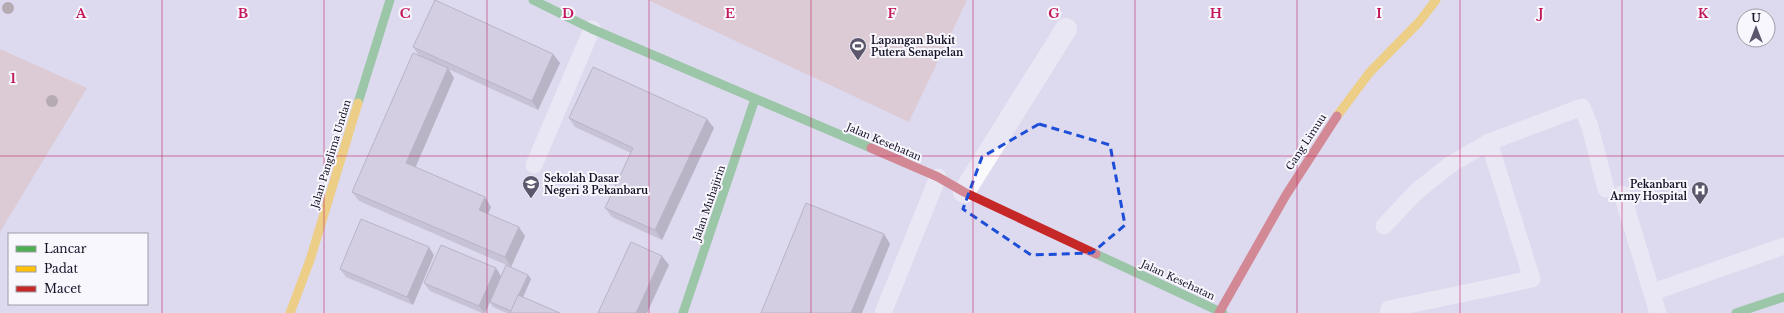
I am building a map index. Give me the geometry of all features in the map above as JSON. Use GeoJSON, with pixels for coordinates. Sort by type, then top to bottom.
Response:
{"type":"FeatureCollection","features":[{"type":"Feature","properties":{"kind":"street","name":"Jalan Panglima Undan"},"geometry":{"type":"LineString","coordinates":[[290,313],[310,260],[390,0]]}},
{"type":"Feature","properties":{"kind":"street","name":"Jalan Kesehatan"},"geometry":{"type":"LineString","coordinates":[[533,0],[592,29],[938,177],[964,192],[1220,313]]}},
{"type":"Feature","properties":{"kind":"street","name":"Gang Limuu"},"geometry":{"type":"LineString","coordinates":[[1220,313],[1283,198],[1336,117],[1373,68],[1424,18],[1436,0]]}},
{"type":"Feature","properties":{"kind":"street"},"geometry":{"type":"LineString","coordinates":[[964,192],[1066,29]]}},
{"type":"Feature","properties":{"kind":"street","name":"Jalan Muhajirin"},"geometry":{"type":"LineString","coordinates":[[683,313],[755,99]]}},
{"type":"Feature","properties":{"kind":"street"},"geometry":{"type":"LineString","coordinates":[[1736,313],[1760,309],[1784,297]]}},
{"type":"Feature","properties":{"kind":"lane"},"geometry":{"type":"LineString","coordinates":[[534,165],[592,29]]}},
{"type":"Feature","properties":{"kind":"lane"},"geometry":{"type":"LineString","coordinates":[[1384,226],[1416,192],[1451,164],[1489,142],[1582,108],[1590,127],[1606,189]]}},
{"type":"Feature","properties":{"kind":"lane"},"geometry":{"type":"LineString","coordinates":[[1388,313],[1389,308],[1532,279],[1489,142]]}},
{"type":"Feature","properties":{"kind":"lane"},"geometry":{"type":"LineString","coordinates":[[883,313],[938,177]]}},
{"type":"Feature","properties":{"kind":"lane"},"geometry":{"type":"LineString","coordinates":[[1622,194],[1653,292],[1658,313]]}},
{"type":"Feature","properties":{"kind":"lane"},"geometry":{"type":"LineString","coordinates":[[1653,292],[1784,246]]}},
{"type":"Feature","properties":{"kind":"highlighted area"},"geometry":{"type":"Polygon","coordinates":[[[1039,124],[1110,145],[1125,225],[1092,253],[1031,255],[963,209],[982,157],[1039,124]]]}},
{"type":"Feature","properties":{"kind":"shaded area","name":"Lapangan Bukit Putera Senapelan"},"geometry":{"type":"Polygon","coordinates":[[[648,0],[967,0],[909,122],[648,0]]]}},
{"type":"Feature","properties":{"kind":"shaded area"},"geometry":{"type":"Polygon","coordinates":[[[0,49],[87,88],[0,232],[0,49]]]}},
{"type":"Feature","properties":{"kind":"building"},"geometry":{"type":"Polygon","coordinates":[[[435,0],[553,54],[532,101],[413,47],[435,0]]]}},
{"type":"Feature","properties":{"kind":"building"},"geometry":{"type":"Polygon","coordinates":[[[413,53],[448,68],[406,163],[485,197],[479,210],[519,227],[505,257],[352,192],[413,53]]]}},
{"type":"Feature","properties":{"kind":"building"},"geometry":{"type":"Polygon","coordinates":[[[593,67],[707,119],[655,230],[605,208],[633,148],[569,118],[593,67]]]}},
{"type":"Feature","properties":{"kind":"building"},"geometry":{"type":"Polygon","coordinates":[[[806,203],[884,234],[851,313],[761,313],[806,203]]]}},
{"type":"Feature","properties":{"kind":"building"},"geometry":{"type":"Polygon","coordinates":[[[361,219],[429,247],[407,297],[340,269],[361,219]]]}},
{"type":"Feature","properties":{"kind":"building"},"geometry":{"type":"Polygon","coordinates":[[[631,242],[662,256],[636,313],[598,313],[631,242]]]}},
{"type":"Feature","properties":{"kind":"building"},"geometry":{"type":"Polygon","coordinates":[[[441,245],[496,268],[479,306],[424,283],[441,245]]]}},
{"type":"Feature","properties":{"kind":"building"},"geometry":{"type":"Polygon","coordinates":[[[506,265],[528,275],[511,311],[490,302],[506,265]]]}},
{"type":"Feature","properties":{"kind":"building"},"geometry":{"type":"Polygon","coordinates":[[[518,295],[560,313],[510,313],[518,295]]]}},
{"type":"Feature","properties":{"kind":"traffic: fast"},"geometry":{"type":"LineString","coordinates":[[358,103],[390,0]]}},
{"type":"Feature","properties":{"kind":"traffic: fast"},"geometry":{"type":"LineString","coordinates":[[533,0],[592,29],[871,148]]}},
{"type":"Feature","properties":{"kind":"traffic: fast"},"geometry":{"type":"LineString","coordinates":[[683,313],[755,99]]}},
{"type":"Feature","properties":{"kind":"traffic: fast"},"geometry":{"type":"LineString","coordinates":[[1096,254],[1223,313]]}},
{"type":"Feature","properties":{"kind":"traffic: fast"},"geometry":{"type":"LineString","coordinates":[[1736,313],[1784,297]]}},
{"type":"Feature","properties":{"kind":"traffic: slow"},"geometry":{"type":"LineString","coordinates":[[1337,116],[1370,72],[1419,22],[1436,0]]}},
{"type":"Feature","properties":{"kind":"traffic: slow"},"geometry":{"type":"LineString","coordinates":[[290,313],[310,260],[358,103]]}},
{"type":"Feature","properties":{"kind":"traffic: jam"},"geometry":{"type":"LineString","coordinates":[[1219,313],[1286,195],[1337,116]]}},
{"type":"Feature","properties":{"kind":"traffic: jam"},"geometry":{"type":"LineString","coordinates":[[871,148],[938,177],[964,192],[1096,254]]}},
{"type":"Feature","properties":{"kind":"place","name":"Lapangan Bukit Putera Senapelan"},"geometry":{"type":"Point","coordinates":[858,61]}},
{"type":"Feature","properties":{"kind":"place","name":"Sekolah Dasar Negeri 3 Pekanbaru"},"geometry":{"type":"Point","coordinates":[531,199]}},
{"type":"Feature","properties":{"kind":"place","name":"Pekanbaru Army Hospital"},"geometry":{"type":"Point","coordinates":[1700,205]}}]}
